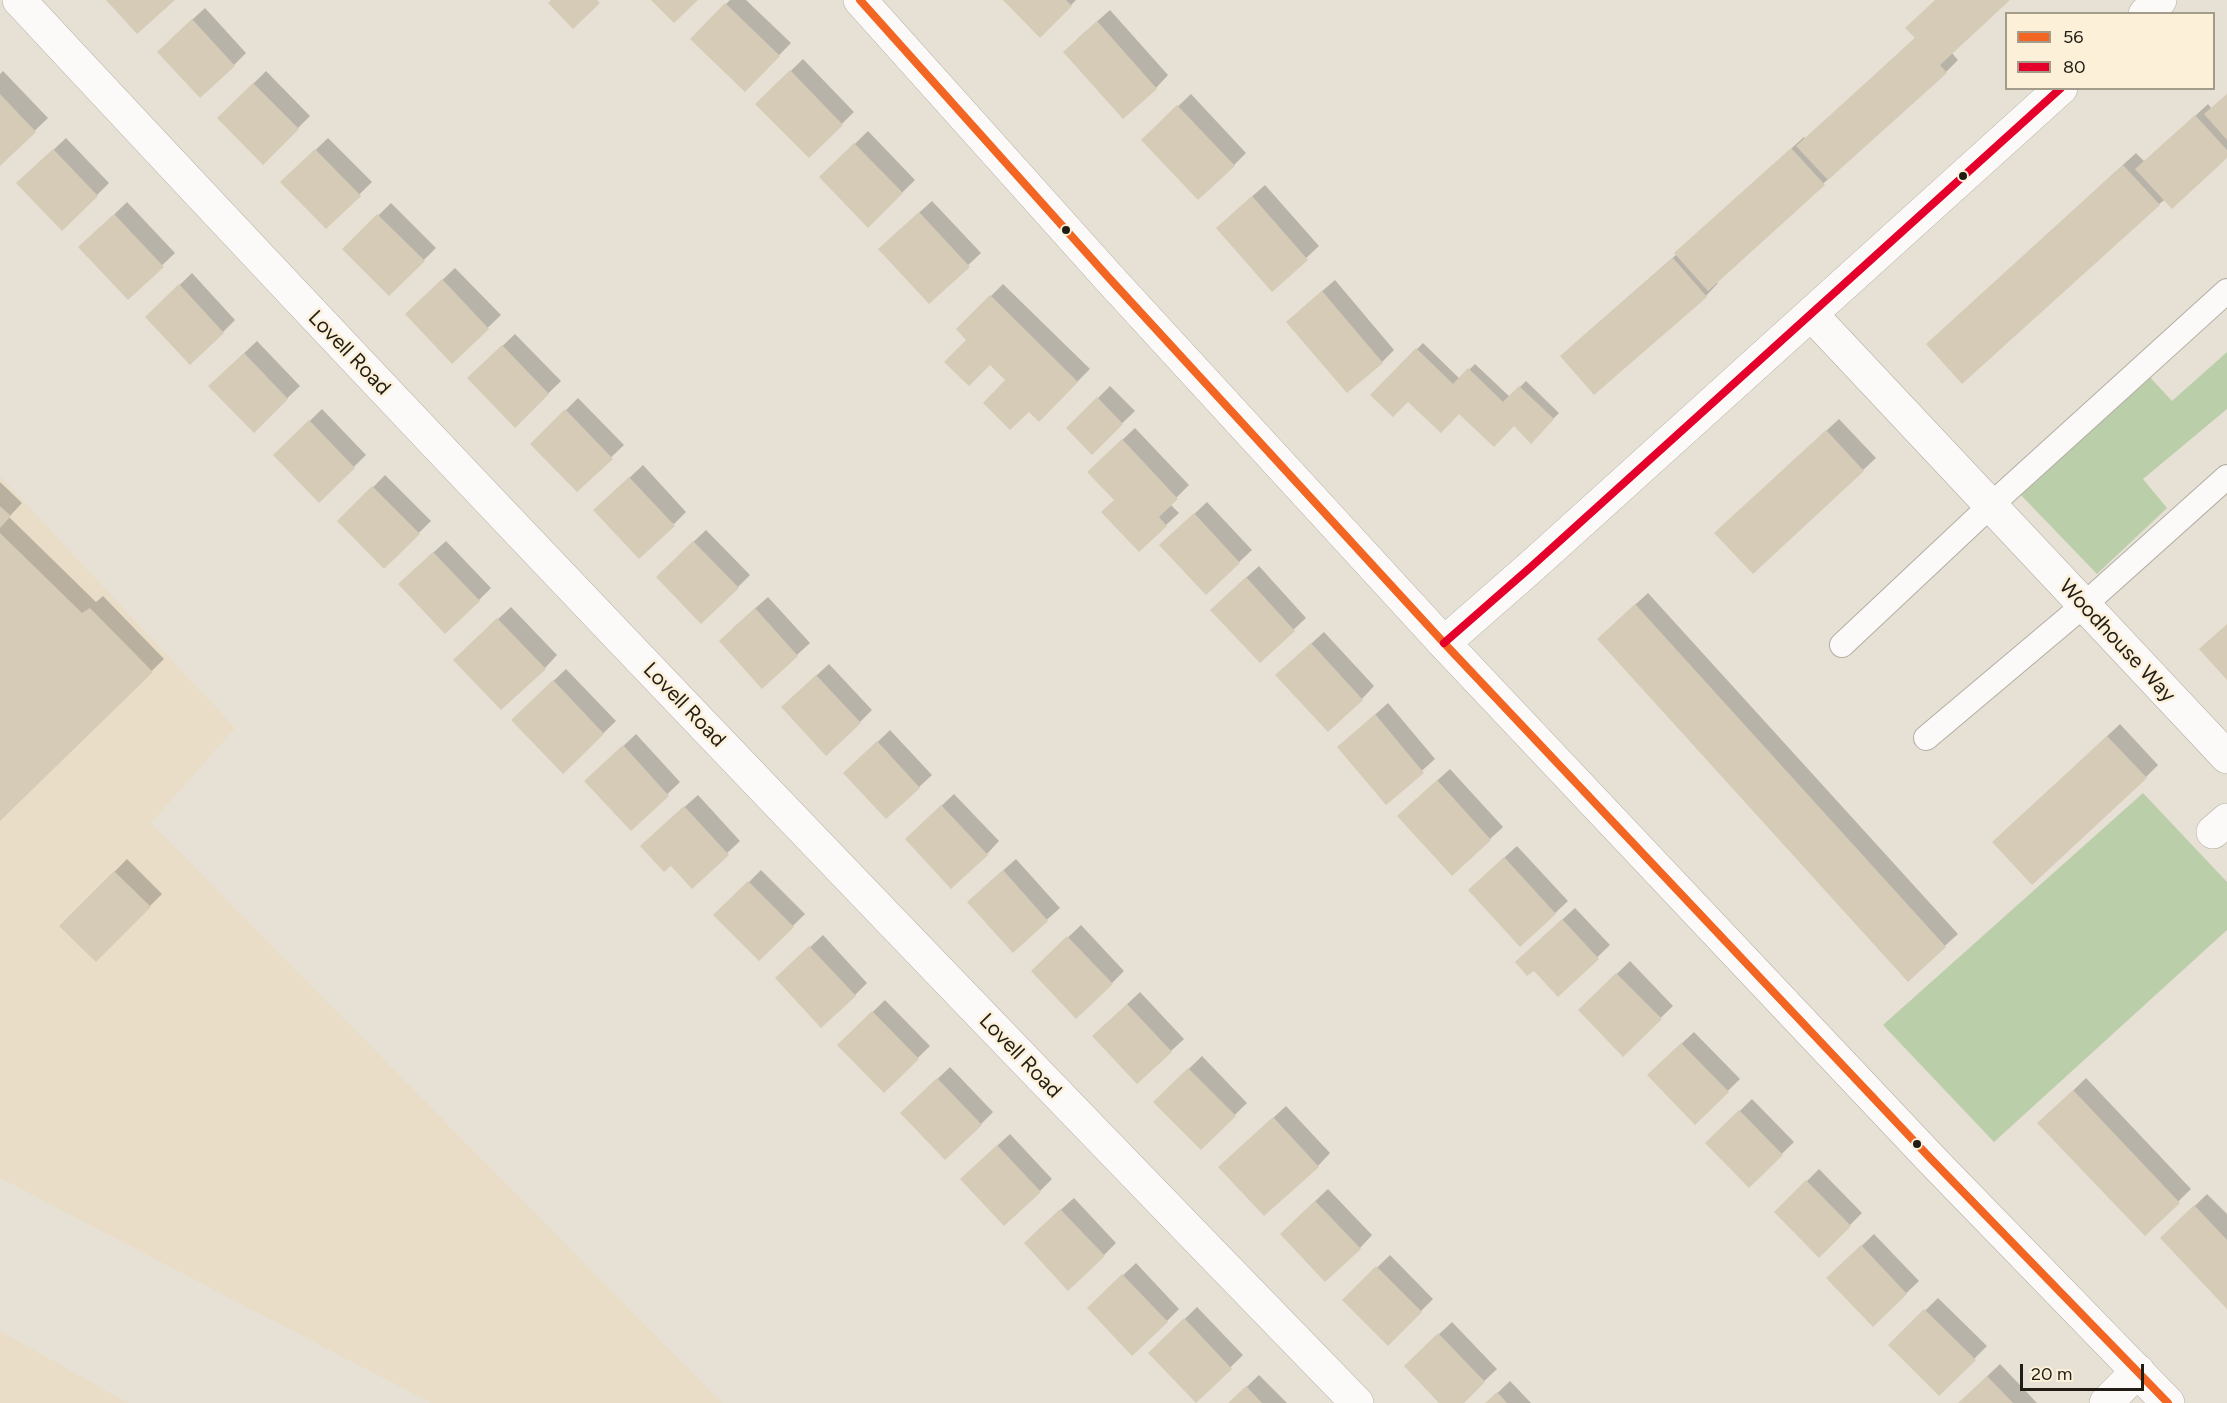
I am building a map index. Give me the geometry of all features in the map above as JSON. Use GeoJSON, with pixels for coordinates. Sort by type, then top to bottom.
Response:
{"type":"FeatureCollection","features":[{"type":"Feature","properties":{"kind":"street","name":"Lovell Road"},"geometry":{"type":"LineString","coordinates":[[19,0],[303,305],[1030,1066],[1357,1403]]}},
{"type":"Feature","properties":{"kind":"street"},"geometry":{"type":"LineString","coordinates":[[860,0],[1117,286],[1444,643],[1932,1160],[2168,1403]]}},
{"type":"Feature","properties":{"kind":"street"},"geometry":{"type":"LineString","coordinates":[[2147,12],[2160,0]]}},
{"type":"Feature","properties":{"kind":"street"},"geometry":{"type":"LineString","coordinates":[[1444,643],[2059,90]]}},
{"type":"Feature","properties":{"kind":"street","name":"Woodhouse Way"},"geometry":{"type":"LineString","coordinates":[[1811,314],[2227,756]]}},
{"type":"Feature","properties":{"kind":"street"},"geometry":{"type":"LineString","coordinates":[[2106,1403],[2138,1371]]}},
{"type":"Feature","properties":{"kind":"lane"},"geometry":{"type":"LineString","coordinates":[[1842,645],[1990,506],[2227,291]]}},
{"type":"Feature","properties":{"kind":"lane"},"geometry":{"type":"LineString","coordinates":[[1926,738],[2084,605],[2227,477]]}},
{"type":"Feature","properties":{"kind":"shaded area"},"geometry":{"type":"Polygon","coordinates":[[[0,476],[235,728],[151,823],[722,1403],[431,1403],[0,1178],[0,476]]]}},
{"type":"Feature","properties":{"kind":"shaded area"},"geometry":{"type":"Polygon","coordinates":[[[0,1331],[128,1403],[0,1403],[0,1331]]]}},
{"type":"Feature","properties":{"kind":"green space"},"geometry":{"type":"Polygon","coordinates":[[[2227,352],[2227,409],[2143,479],[2167,508],[2097,574],[2019,493],[2147,374],[2172,401],[2227,352]]]}},
{"type":"Feature","properties":{"kind":"green space"},"geometry":{"type":"Polygon","coordinates":[[[2143,793],[2227,882],[2227,930],[1994,1142],[1883,1025],[2143,793]]]}},
{"type":"Feature","properties":{"kind":"building"},"geometry":{"type":"Polygon","coordinates":[[[106,0],[175,0],[137,34],[106,0]]]}},
{"type":"Feature","properties":{"kind":"building"},"geometry":{"type":"Polygon","coordinates":[[[551,0],[597,0],[600,3],[573,29],[548,3],[551,0]]]}},
{"type":"Feature","properties":{"kind":"building"},"geometry":{"type":"Polygon","coordinates":[[[651,0],[698,0],[674,23],[651,0]]]}},
{"type":"Feature","properties":{"kind":"building"},"geometry":{"type":"Polygon","coordinates":[[[1003,0],[1066,0],[1072,6],[1040,38],[1003,0]]]}},
{"type":"Feature","properties":{"kind":"building"},"geometry":{"type":"Polygon","coordinates":[[[1935,0],[2010,0],[1940,65],[1947,73],[1828,180],[1796,146],[1915,38],[1905,28],[1935,0]]]}},
{"type":"Feature","properties":{"kind":"building"},"geometry":{"type":"Polygon","coordinates":[[[725,3],[780,56],[745,92],[690,39],[725,3]]]}},
{"type":"Feature","properties":{"kind":"building"},"geometry":{"type":"Polygon","coordinates":[[[192,19],[235,66],[200,98],[157,52],[192,19]]]}},
{"type":"Feature","properties":{"kind":"building"},"geometry":{"type":"Polygon","coordinates":[[[1097,21],[1157,89],[1123,119],[1063,52],[1097,21]]]}},
{"type":"Feature","properties":{"kind":"building"},"geometry":{"type":"Polygon","coordinates":[[[790,70],[843,125],[809,158],[755,104],[790,70]]]}},
{"type":"Feature","properties":{"kind":"building"},"geometry":{"type":"Polygon","coordinates":[[[253,83],[299,129],[263,165],[217,118],[253,83]]]}},
{"type":"Feature","properties":{"kind":"building"},"geometry":{"type":"Polygon","coordinates":[[[0,94],[36,132],[0,166],[0,94]]]}},
{"type":"Feature","properties":{"kind":"building"},"geometry":{"type":"Polygon","coordinates":[[[2227,94],[2227,140],[2204,114],[2227,94]]]}},
{"type":"Feature","properties":{"kind":"building"},"geometry":{"type":"Polygon","coordinates":[[[1177,105],[1235,166],[1198,200],[1141,140],[1177,105]]]}},
{"type":"Feature","properties":{"kind":"building"},"geometry":{"type":"Polygon","coordinates":[[[2195,115],[2227,150],[2227,158],[2172,209],[2135,169],[2195,115]]]}},
{"type":"Feature","properties":{"kind":"building"},"geometry":{"type":"Polygon","coordinates":[[[854,143],[903,193],[868,228],[819,177],[854,143]]]}},
{"type":"Feature","properties":{"kind":"building"},"geometry":{"type":"Polygon","coordinates":[[[1791,148],[1825,185],[1708,291],[1674,253],[1791,148]]]}},
{"type":"Feature","properties":{"kind":"building"},"geometry":{"type":"Polygon","coordinates":[[[53,149],[98,196],[62,231],[16,183],[53,149]]]}},
{"type":"Feature","properties":{"kind":"building"},"geometry":{"type":"Polygon","coordinates":[[[315,149],[361,196],[326,229],[280,182],[315,149]]]}},
{"type":"Feature","properties":{"kind":"building"},"geometry":{"type":"Polygon","coordinates":[[[2123,165],[2160,205],[1962,384],[1926,344],[2123,165]]]}},
{"type":"Feature","properties":{"kind":"building"},"geometry":{"type":"Polygon","coordinates":[[[1252,196],[1308,260],[1272,292],[1216,228],[1252,196]]]}},
{"type":"Feature","properties":{"kind":"building"},"geometry":{"type":"Polygon","coordinates":[[[919,212],[970,267],[929,304],[878,249],[919,212]]]}},
{"type":"Feature","properties":{"kind":"building"},"geometry":{"type":"Polygon","coordinates":[[[114,214],[164,267],[128,300],[78,247],[114,214]]]}},
{"type":"Feature","properties":{"kind":"building"},"geometry":{"type":"Polygon","coordinates":[[[377,214],[425,261],[389,296],[342,249],[377,214]]]}},
{"type":"Feature","properties":{"kind":"building"},"geometry":{"type":"Polygon","coordinates":[[[1673,258],[1707,297],[1594,395],[1560,356],[1673,258]]]}},
{"type":"Feature","properties":{"kind":"building"},"geometry":{"type":"Polygon","coordinates":[[[442,279],[489,329],[452,364],[405,314],[442,279]]]}},
{"type":"Feature","properties":{"kind":"building"},"geometry":{"type":"Polygon","coordinates":[[[179,284],[224,333],[190,365],[145,317],[179,284]]]}},
{"type":"Feature","properties":{"kind":"building"},"geometry":{"type":"Polygon","coordinates":[[[1322,291],[1383,363],[1347,393],[1286,322],[1322,291]]]}},
{"type":"Feature","properties":{"kind":"building"},"geometry":{"type":"Polygon","coordinates":[[[990,295],[1078,382],[1039,422],[1029,412],[1010,430],[983,403],[1005,380],[990,365],[969,386],[944,362],[966,340],[956,329],[990,295]]]}},
{"type":"Feature","properties":{"kind":"building"},"geometry":{"type":"Polygon","coordinates":[[[502,345],[549,394],[515,428],[467,378],[502,345]]]}},
{"type":"Feature","properties":{"kind":"building"},"geometry":{"type":"Polygon","coordinates":[[[1416,348],[1453,384],[1468,368],[1503,402],[1519,386],[1554,419],[1531,444],[1514,426],[1494,447],[1459,414],[1441,433],[1408,402],[1393,417],[1370,395],[1416,348]]]}},
{"type":"Feature","properties":{"kind":"building"},"geometry":{"type":"Polygon","coordinates":[[[244,353],[288,399],[254,433],[208,386],[244,353]]]}},
{"type":"Feature","properties":{"kind":"building"},"geometry":{"type":"Polygon","coordinates":[[[1097,397],[1123,424],[1092,455],[1066,428],[1097,397]]]}},
{"type":"Feature","properties":{"kind":"building"},"geometry":{"type":"Polygon","coordinates":[[[565,409],[613,459],[577,492],[530,444],[565,409]]]}},
{"type":"Feature","properties":{"kind":"building"},"geometry":{"type":"Polygon","coordinates":[[[309,420],[355,468],[319,503],[273,455],[309,420]]]}},
{"type":"Feature","properties":{"kind":"building"},"geometry":{"type":"Polygon","coordinates":[[[1826,430],[1864,471],[1753,574],[1714,533],[1826,430]]]}},
{"type":"Feature","properties":{"kind":"building"},"geometry":{"type":"Polygon","coordinates":[[[1122,439],[1178,499],[1159,517],[1167,526],[1139,552],[1101,512],[1114,500],[1087,472],[1122,439]]]}},
{"type":"Feature","properties":{"kind":"building"},"geometry":{"type":"Polygon","coordinates":[[[629,477],[675,526],[639,559],[593,510],[629,477]]]}},
{"type":"Feature","properties":{"kind":"building"},"geometry":{"type":"Polygon","coordinates":[[[372,486],[420,534],[384,569],[337,521],[372,486]]]}},
{"type":"Feature","properties":{"kind":"building"},"geometry":{"type":"Polygon","coordinates":[[[0,506],[11,516],[0,528],[0,506]]]}},
{"type":"Feature","properties":{"kind":"building"},"geometry":{"type":"Polygon","coordinates":[[[1194,513],[1240,563],[1206,595],[1159,545],[1194,513]]]}},
{"type":"Feature","properties":{"kind":"building"},"geometry":{"type":"Polygon","coordinates":[[[0,533],[82,613],[90,608],[153,672],[0,821],[0,533]]]}},
{"type":"Feature","properties":{"kind":"building"},"geometry":{"type":"Polygon","coordinates":[[[693,541],[739,588],[701,624],[656,577],[693,541]]]}},
{"type":"Feature","properties":{"kind":"building"},"geometry":{"type":"Polygon","coordinates":[[[433,552],[480,601],[445,634],[398,584],[433,552]]]}},
{"type":"Feature","properties":{"kind":"building"},"geometry":{"type":"Polygon","coordinates":[[[1246,577],[1295,631],[1260,663],[1210,610],[1246,577]]]}},
{"type":"Feature","properties":{"kind":"building"},"geometry":{"type":"Polygon","coordinates":[[[1635,604],[1946,947],[1908,982],[1597,639],[1635,604]]]}},
{"type":"Feature","properties":{"kind":"building"},"geometry":{"type":"Polygon","coordinates":[[[755,608],[798,656],[762,689],[719,641],[755,608]]]}},
{"type":"Feature","properties":{"kind":"building"},"geometry":{"type":"Polygon","coordinates":[[[497,618],[546,669],[501,710],[453,660],[497,618]]]}},
{"type":"Feature","properties":{"kind":"building"},"geometry":{"type":"Polygon","coordinates":[[[2227,624],[2227,680],[2199,649],[2227,624]]]}},
{"type":"Feature","properties":{"kind":"building"},"geometry":{"type":"Polygon","coordinates":[[[1311,643],[1363,700],[1328,732],[1275,675],[1311,643]]]}},
{"type":"Feature","properties":{"kind":"building"},"geometry":{"type":"Polygon","coordinates":[[[816,675],[861,723],[826,756],[781,707],[816,675]]]}},
{"type":"Feature","properties":{"kind":"building"},"geometry":{"type":"Polygon","coordinates":[[[553,680],[604,734],[563,774],[511,720],[553,680]]]}},
{"type":"Feature","properties":{"kind":"building"},"geometry":{"type":"Polygon","coordinates":[[[1375,714],[1424,773],[1386,805],[1337,747],[1375,714]]]}},
{"type":"Feature","properties":{"kind":"building"},"geometry":{"type":"Polygon","coordinates":[[[2107,736],[2147,778],[2032,885],[1992,842],[2107,736]]]}},
{"type":"Feature","properties":{"kind":"building"},"geometry":{"type":"Polygon","coordinates":[[[877,741],[920,788],[886,819],[843,773],[877,741]]]}},
{"type":"Feature","properties":{"kind":"building"},"geometry":{"type":"Polygon","coordinates":[[[623,745],[669,796],[631,831],[584,781],[623,745]]]}},
{"type":"Feature","properties":{"kind":"building"},"geometry":{"type":"Polygon","coordinates":[[[1437,780],[1491,840],[1452,876],[1397,816],[1437,780]]]}},
{"type":"Feature","properties":{"kind":"building"},"geometry":{"type":"Polygon","coordinates":[[[941,805],[988,855],[951,889],[905,839],[941,805]]]}},
{"type":"Feature","properties":{"kind":"building"},"geometry":{"type":"Polygon","coordinates":[[[684,806],[729,855],[692,889],[671,866],[664,872],[640,846],[684,806]]]}},
{"type":"Feature","properties":{"kind":"building"},"geometry":{"type":"Polygon","coordinates":[[[1504,857],[1556,914],[1520,947],[1468,890],[1504,857]]]}},
{"type":"Feature","properties":{"kind":"building"},"geometry":{"type":"Polygon","coordinates":[[[1003,870],[1048,921],[1013,953],[967,902],[1003,870]]]}},
{"type":"Feature","properties":{"kind":"building"},"geometry":{"type":"Polygon","coordinates":[[[114,871],[151,907],[96,962],[59,926],[114,871]]]}},
{"type":"Feature","properties":{"kind":"building"},"geometry":{"type":"Polygon","coordinates":[[[748,881],[794,927],[759,961],[713,915],[748,881]]]}},
{"type":"Feature","properties":{"kind":"building"},"geometry":{"type":"Polygon","coordinates":[[[1562,919],[1599,959],[1558,997],[1534,971],[1527,976],[1515,962],[1562,919]]]}},
{"type":"Feature","properties":{"kind":"building"},"geometry":{"type":"Polygon","coordinates":[[[1067,936],[1113,984],[1076,1019],[1031,971],[1067,936]]]}},
{"type":"Feature","properties":{"kind":"building"},"geometry":{"type":"Polygon","coordinates":[[[809,946],[856,996],[821,1028],[775,978],[809,946]]]}},
{"type":"Feature","properties":{"kind":"building"},"geometry":{"type":"Polygon","coordinates":[[[1616,973],[1662,1019],[1623,1057],[1578,1010],[1616,973]]]}},
{"type":"Feature","properties":{"kind":"building"},"geometry":{"type":"Polygon","coordinates":[[[1127,1004],[1172,1052],[1137,1084],[1092,1036],[1127,1004]]]}},
{"type":"Feature","properties":{"kind":"building"},"geometry":{"type":"Polygon","coordinates":[[[872,1011],[919,1059],[884,1093],[837,1045],[872,1011]]]}},
{"type":"Feature","properties":{"kind":"building"},"geometry":{"type":"Polygon","coordinates":[[[1681,1043],[1729,1092],[1695,1125],[1647,1075],[1681,1043]]]}},
{"type":"Feature","properties":{"kind":"building"},"geometry":{"type":"Polygon","coordinates":[[[1188,1068],[1236,1116],[1201,1150],[1153,1102],[1188,1068]]]}},
{"type":"Feature","properties":{"kind":"building"},"geometry":{"type":"Polygon","coordinates":[[[937,1078],[982,1125],[945,1160],[900,1113],[937,1078]]]}},
{"type":"Feature","properties":{"kind":"building"},"geometry":{"type":"Polygon","coordinates":[[[2073,1090],[2180,1203],[2145,1236],[2037,1123],[2073,1090]]]}},
{"type":"Feature","properties":{"kind":"building"},"geometry":{"type":"Polygon","coordinates":[[[1739,1110],[1783,1155],[1749,1188],[1705,1143],[1739,1110]]]}},
{"type":"Feature","properties":{"kind":"building"},"geometry":{"type":"Polygon","coordinates":[[[1273,1117],[1319,1167],[1264,1216],[1218,1167],[1273,1117]]]}},
{"type":"Feature","properties":{"kind":"building"},"geometry":{"type":"Polygon","coordinates":[[[997,1145],[1041,1192],[1004,1226],[960,1179],[997,1145]]]}},
{"type":"Feature","properties":{"kind":"building"},"geometry":{"type":"Polygon","coordinates":[[[1806,1180],[1851,1226],[1819,1258],[1774,1212],[1806,1180]]]}},
{"type":"Feature","properties":{"kind":"building"},"geometry":{"type":"Polygon","coordinates":[[[1315,1201],[1361,1249],[1325,1282],[1280,1234],[1315,1201]]]}},
{"type":"Feature","properties":{"kind":"building"},"geometry":{"type":"Polygon","coordinates":[[[2194,1205],[2227,1240],[2227,1309],[2160,1238],[2194,1205]]]}},
{"type":"Feature","properties":{"kind":"building"},"geometry":{"type":"Polygon","coordinates":[[[1060,1209],[1105,1256],[1068,1291],[1024,1243],[1060,1209]]]}},
{"type":"Feature","properties":{"kind":"building"},"geometry":{"type":"Polygon","coordinates":[[[1861,1245],[1907,1294],[1873,1327],[1826,1278],[1861,1245]]]}},
{"type":"Feature","properties":{"kind":"building"},"geometry":{"type":"Polygon","coordinates":[[[1376,1266],[1422,1312],[1388,1346],[1342,1300],[1376,1266]]]}},
{"type":"Feature","properties":{"kind":"building"},"geometry":{"type":"Polygon","coordinates":[[[1122,1274],[1168,1322],[1132,1356],[1087,1308],[1122,1274]]]}},
{"type":"Feature","properties":{"kind":"building"},"geometry":{"type":"Polygon","coordinates":[[[1924,1309],[1976,1360],[1939,1396],[1888,1345],[1924,1309]]]}},
{"type":"Feature","properties":{"kind":"building"},"geometry":{"type":"Polygon","coordinates":[[[1184,1318],[1232,1369],[1196,1403],[1148,1353],[1184,1318]]]}},
{"type":"Feature","properties":{"kind":"building"},"geometry":{"type":"Polygon","coordinates":[[[1438,1333],[1485,1382],[1464,1403],[1439,1403],[1404,1366],[1438,1333]]]}},
{"type":"Feature","properties":{"kind":"building"},"geometry":{"type":"Polygon","coordinates":[[[1987,1376],[2013,1403],[1958,1403],[1987,1376]]]}},
{"type":"Feature","properties":{"kind":"building"},"geometry":{"type":"Polygon","coordinates":[[[1246,1386],[1262,1403],[1228,1403],[1246,1386]]]}},
{"type":"Feature","properties":{"kind":"building"},"geometry":{"type":"Polygon","coordinates":[[[1497,1392],[1507,1403],[1485,1403],[1497,1392]]]}},
{"type":"Feature","properties":{"kind":"transit line","name":"56"},"geometry":{"type":"LineString","coordinates":[[860,0],[1109,278],[1444,643],[1932,1160],[2168,1403]]}},
{"type":"Feature","properties":{"kind":"transit line","name":"80"},"geometry":{"type":"LineString","coordinates":[[1444,643],[2059,90]]}}]}
